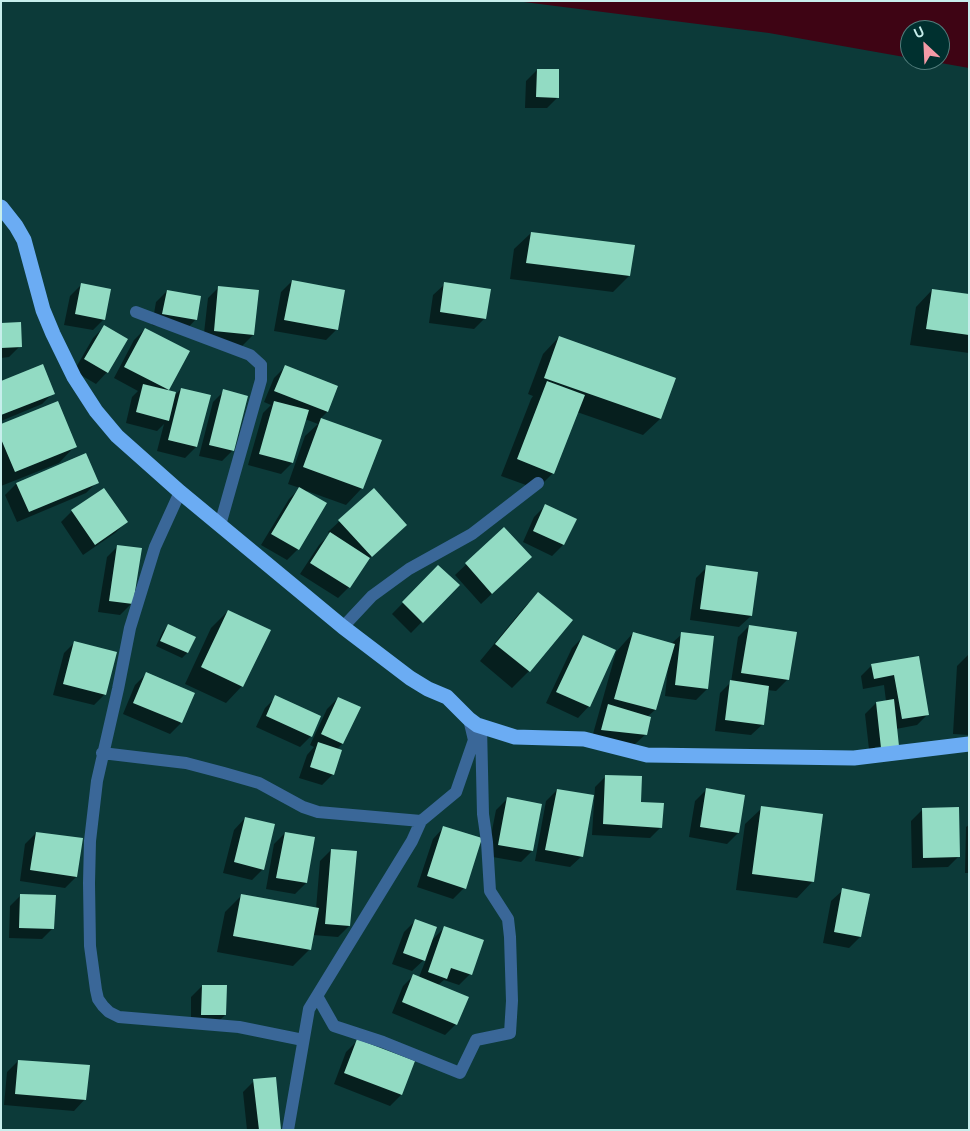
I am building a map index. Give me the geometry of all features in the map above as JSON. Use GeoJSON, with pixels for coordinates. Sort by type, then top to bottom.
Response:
{"type":"FeatureCollection","features":[{"type":"Feature","properties":{"kind":"highway"},"geometry":{"type":"LineString","coordinates":[[1,207],[24,240],[43,310],[74,377],[117,436],[220,526],[343,627],[410,678],[428,689],[447,697],[475,723],[515,737],[584,739],[647,755],[854,758],[969,744]]}},
{"type":"Feature","properties":{"kind":"street"},"geometry":{"type":"LineString","coordinates":[[136,312],[250,355],[261,365],[261,380],[220,526]]}},
{"type":"Feature","properties":{"kind":"street"},"geometry":{"type":"LineString","coordinates":[[343,627],[372,596],[417,564],[472,534],[538,483]]}},
{"type":"Feature","properties":{"kind":"street"},"geometry":{"type":"LineString","coordinates":[[180,492],[155,547],[130,628],[118,689],[102,753],[93,804],[89,883],[90,946],[98,999],[109,1012],[120,1017],[239,1026],[303,1040]]}},
{"type":"Feature","properties":{"kind":"street"},"geometry":{"type":"LineString","coordinates":[[288,1130],[309,1009],[412,841],[420,820],[456,792],[474,740],[475,723]]}},
{"type":"Feature","properties":{"kind":"street"},"geometry":{"type":"LineString","coordinates":[[317,996],[334,1026],[383,1042],[460,1073],[476,1040],[510,1033],[512,1001],[508,919],[490,891],[475,723]]}},
{"type":"Feature","properties":{"kind":"street"},"geometry":{"type":"LineString","coordinates":[[102,753],[186,763],[224,773],[259,783],[288,797],[303,807],[318,812],[420,820]]}},
{"type":"Feature","properties":{"kind":"shaded area"},"geometry":{"type":"Polygon","coordinates":[[[516,1],[969,1],[969,68],[950,65],[950,20],[900,20],[900,56],[769,33],[516,1]]]}},
{"type":"Feature","properties":{"kind":"building"},"geometry":{"type":"Polygon","coordinates":[[[537,69],[559,69],[559,98],[536,97],[537,69]]]}},
{"type":"Feature","properties":{"kind":"building"},"geometry":{"type":"Polygon","coordinates":[[[531,232],[635,245],[630,276],[526,263],[531,232]]]}},
{"type":"Feature","properties":{"kind":"building"},"geometry":{"type":"Polygon","coordinates":[[[292,280],[345,290],[338,330],[284,320],[292,280]]]}},
{"type":"Feature","properties":{"kind":"building"},"geometry":{"type":"Polygon","coordinates":[[[444,282],[491,289],[486,319],[440,312],[444,282]]]}},
{"type":"Feature","properties":{"kind":"building"},"geometry":{"type":"Polygon","coordinates":[[[81,283],[111,289],[105,320],[75,314],[81,283]]]}},
{"type":"Feature","properties":{"kind":"building"},"geometry":{"type":"Polygon","coordinates":[[[218,286],[259,290],[254,335],[214,331],[218,286]]]}},
{"type":"Feature","properties":{"kind":"building"},"geometry":{"type":"Polygon","coordinates":[[[932,289],[969,294],[969,335],[926,329],[932,289]]]}},
{"type":"Feature","properties":{"kind":"building"},"geometry":{"type":"Polygon","coordinates":[[[167,290],[201,296],[197,320],[162,314],[167,290]]]}},
{"type":"Feature","properties":{"kind":"building"},"geometry":{"type":"Polygon","coordinates":[[[21,322],[22,347],[1,348],[1,323],[21,322]]]}},
{"type":"Feature","properties":{"kind":"building"},"geometry":{"type":"Polygon","coordinates":[[[104,325],[128,339],[108,373],[84,359],[104,325]]]}},
{"type":"Feature","properties":{"kind":"building"},"geometry":{"type":"Polygon","coordinates":[[[145,328],[190,351],[169,390],[124,367],[145,328]]]}},
{"type":"Feature","properties":{"kind":"building"},"geometry":{"type":"Polygon","coordinates":[[[559,336],[676,378],[661,419],[544,378],[559,336]]]}},
{"type":"Feature","properties":{"kind":"building"},"geometry":{"type":"Polygon","coordinates":[[[43,364],[55,394],[1,415],[1,381],[43,364]]]}},
{"type":"Feature","properties":{"kind":"building"},"geometry":{"type":"Polygon","coordinates":[[[285,365],[338,386],[328,412],[274,391],[285,365]]]}},
{"type":"Feature","properties":{"kind":"building"},"geometry":{"type":"Polygon","coordinates":[[[547,381],[585,395],[554,474],[517,459],[547,381]]]}},
{"type":"Feature","properties":{"kind":"building"},"geometry":{"type":"Polygon","coordinates":[[[143,384],[176,392],[169,421],[136,412],[143,384]]]}},
{"type":"Feature","properties":{"kind":"building"},"geometry":{"type":"Polygon","coordinates":[[[181,388],[211,395],[197,447],[168,440],[181,388]]]}},
{"type":"Feature","properties":{"kind":"building"},"geometry":{"type":"Polygon","coordinates":[[[223,389],[248,396],[234,451],[209,445],[223,389]]]}},
{"type":"Feature","properties":{"kind":"building"},"geometry":{"type":"Polygon","coordinates":[[[58,401],[77,447],[15,472],[1,439],[1,424],[58,401]]]}},
{"type":"Feature","properties":{"kind":"building"},"geometry":{"type":"Polygon","coordinates":[[[274,401],[309,410],[293,463],[259,454],[274,401]]]}},
{"type":"Feature","properties":{"kind":"building"},"geometry":{"type":"Polygon","coordinates":[[[321,418],[382,440],[363,489],[303,467],[321,418]]]}},
{"type":"Feature","properties":{"kind":"building"},"geometry":{"type":"Polygon","coordinates":[[[86,453],[99,483],[29,512],[16,483],[86,453]]]}},
{"type":"Feature","properties":{"kind":"building"},"geometry":{"type":"Polygon","coordinates":[[[299,487],[327,503],[299,550],[271,534],[299,487]]]}},
{"type":"Feature","properties":{"kind":"building"},"geometry":{"type":"Polygon","coordinates":[[[104,488],[128,522],[95,545],[71,510],[104,488]]]}},
{"type":"Feature","properties":{"kind":"building"},"geometry":{"type":"Polygon","coordinates":[[[374,488],[407,525],[372,557],[338,520],[374,488]]]}},
{"type":"Feature","properties":{"kind":"building"},"geometry":{"type":"Polygon","coordinates":[[[545,504],[577,519],[564,545],[533,531],[545,504]]]}},
{"type":"Feature","properties":{"kind":"building"},"geometry":{"type":"Polygon","coordinates":[[[504,527],[532,557],[492,594],[465,563],[504,527]]]}},
{"type":"Feature","properties":{"kind":"building"},"geometry":{"type":"Polygon","coordinates":[[[330,532],[370,558],[350,588],[310,563],[330,532]]]}},
{"type":"Feature","properties":{"kind":"building"},"geometry":{"type":"Polygon","coordinates":[[[117,545],[142,548],[133,604],[109,601],[117,545]]]}},
{"type":"Feature","properties":{"kind":"building"},"geometry":{"type":"Polygon","coordinates":[[[438,565],[460,585],[423,623],[402,602],[438,565]]]}},
{"type":"Feature","properties":{"kind":"building"},"geometry":{"type":"Polygon","coordinates":[[[706,565],[758,572],[752,616],[700,609],[706,565]]]}},
{"type":"Feature","properties":{"kind":"building"},"geometry":{"type":"Polygon","coordinates":[[[538,592],[573,620],[530,672],[495,644],[538,592]]]}},
{"type":"Feature","properties":{"kind":"building"},"geometry":{"type":"Polygon","coordinates":[[[228,610],[271,630],[243,687],[201,667],[228,610]]]}},
{"type":"Feature","properties":{"kind":"building"},"geometry":{"type":"Polygon","coordinates":[[[168,624],[196,637],[188,653],[160,641],[168,624]]]}},
{"type":"Feature","properties":{"kind":"building"},"geometry":{"type":"Polygon","coordinates":[[[749,625],[797,632],[789,680],[741,673],[749,625]]]}},
{"type":"Feature","properties":{"kind":"building"},"geometry":{"type":"Polygon","coordinates":[[[633,632],[675,644],[656,710],[614,699],[633,632]]]}},
{"type":"Feature","properties":{"kind":"building"},"geometry":{"type":"Polygon","coordinates":[[[681,632],[714,636],[708,689],[675,685],[681,632]]]}},
{"type":"Feature","properties":{"kind":"building"},"geometry":{"type":"Polygon","coordinates":[[[583,635],[616,650],[590,707],[556,692],[583,635]]]}},
{"type":"Feature","properties":{"kind":"building"},"geometry":{"type":"Polygon","coordinates":[[[74,641],[117,652],[106,695],[63,684],[74,641]]]}},
{"type":"Feature","properties":{"kind":"building"},"geometry":{"type":"Polygon","coordinates":[[[919,656],[929,715],[902,719],[894,675],[874,679],[871,664],[919,656]]]}},
{"type":"Feature","properties":{"kind":"building"},"geometry":{"type":"Polygon","coordinates":[[[146,672],[195,693],[182,723],[133,703],[146,672]]]}},
{"type":"Feature","properties":{"kind":"building"},"geometry":{"type":"Polygon","coordinates":[[[730,680],[769,686],[764,725],[725,720],[730,680]]]}},
{"type":"Feature","properties":{"kind":"building"},"geometry":{"type":"Polygon","coordinates":[[[275,695],[321,716],[312,737],[266,716],[275,695]]]}},
{"type":"Feature","properties":{"kind":"building"},"geometry":{"type":"Polygon","coordinates":[[[338,697],[361,707],[343,744],[321,734],[338,697]]]}},
{"type":"Feature","properties":{"kind":"building"},"geometry":{"type":"Polygon","coordinates":[[[894,699],[899,746],[881,748],[876,702],[894,699]]]}},
{"type":"Feature","properties":{"kind":"building"},"geometry":{"type":"Polygon","coordinates":[[[608,704],[651,717],[647,735],[601,730],[608,704]]]}},
{"type":"Feature","properties":{"kind":"building"},"geometry":{"type":"Polygon","coordinates":[[[318,742],[342,750],[334,775],[310,767],[318,742]]]}},
{"type":"Feature","properties":{"kind":"building"},"geometry":{"type":"Polygon","coordinates":[[[605,775],[642,776],[641,802],[664,803],[662,828],[603,824],[605,775]]]}},
{"type":"Feature","properties":{"kind":"building"},"geometry":{"type":"Polygon","coordinates":[[[706,788],[745,795],[739,833],[700,827],[706,788]]]}},
{"type":"Feature","properties":{"kind":"building"},"geometry":{"type":"Polygon","coordinates":[[[557,789],[594,795],[583,857],[545,850],[557,789]]]}},
{"type":"Feature","properties":{"kind":"building"},"geometry":{"type":"Polygon","coordinates":[[[507,797],[542,804],[533,851],[498,845],[507,797]]]}},
{"type":"Feature","properties":{"kind":"building"},"geometry":{"type":"Polygon","coordinates":[[[761,806],[823,814],[814,882],[752,874],[761,806]]]}},
{"type":"Feature","properties":{"kind":"building"},"geometry":{"type":"Polygon","coordinates":[[[959,807],[960,857],[923,858],[922,808],[959,807]]]}},
{"type":"Feature","properties":{"kind":"building"},"geometry":{"type":"Polygon","coordinates":[[[245,817],[275,824],[264,870],[234,862],[245,817]]]}},
{"type":"Feature","properties":{"kind":"building"},"geometry":{"type":"Polygon","coordinates":[[[443,826],[482,838],[466,889],[427,876],[443,826]]]}},
{"type":"Feature","properties":{"kind":"building"},"geometry":{"type":"Polygon","coordinates":[[[36,832],[83,838],[77,877],[30,870],[36,832]]]}},
{"type":"Feature","properties":{"kind":"building"},"geometry":{"type":"Polygon","coordinates":[[[285,832],[315,837],[307,883],[276,878],[285,832]]]}},
{"type":"Feature","properties":{"kind":"building"},"geometry":{"type":"Polygon","coordinates":[[[331,849],[357,851],[350,926],[325,924],[331,849]]]}},
{"type":"Feature","properties":{"kind":"building"},"geometry":{"type":"Polygon","coordinates":[[[842,888],[870,894],[861,937],[834,932],[842,888]]]}},
{"type":"Feature","properties":{"kind":"building"},"geometry":{"type":"Polygon","coordinates":[[[20,894],[56,895],[54,929],[19,928],[20,894]]]}},
{"type":"Feature","properties":{"kind":"building"},"geometry":{"type":"Polygon","coordinates":[[[241,894],[319,908],[311,950],[233,936],[241,894]]]}},
{"type":"Feature","properties":{"kind":"building"},"geometry":{"type":"Polygon","coordinates":[[[415,919],[437,927],[425,961],[403,953],[415,919]]]}},
{"type":"Feature","properties":{"kind":"building"},"geometry":{"type":"Polygon","coordinates":[[[444,926],[484,940],[472,975],[451,968],[447,979],[428,972],[444,926]]]}},
{"type":"Feature","properties":{"kind":"building"},"geometry":{"type":"Polygon","coordinates":[[[413,974],[469,997],[457,1025],[402,1002],[413,974]]]}},
{"type":"Feature","properties":{"kind":"building"},"geometry":{"type":"Polygon","coordinates":[[[202,985],[227,985],[226,1015],[201,1015],[202,985]]]}},
{"type":"Feature","properties":{"kind":"building"},"geometry":{"type":"Polygon","coordinates":[[[357,1039],[415,1061],[402,1095],[344,1073],[357,1039]]]}},
{"type":"Feature","properties":{"kind":"building"},"geometry":{"type":"Polygon","coordinates":[[[18,1060],[90,1065],[86,1100],[15,1094],[18,1060]]]}},
{"type":"Feature","properties":{"kind":"building"},"geometry":{"type":"Polygon","coordinates":[[[276,1077],[281,1130],[259,1130],[253,1079],[276,1077]]]}}]}
